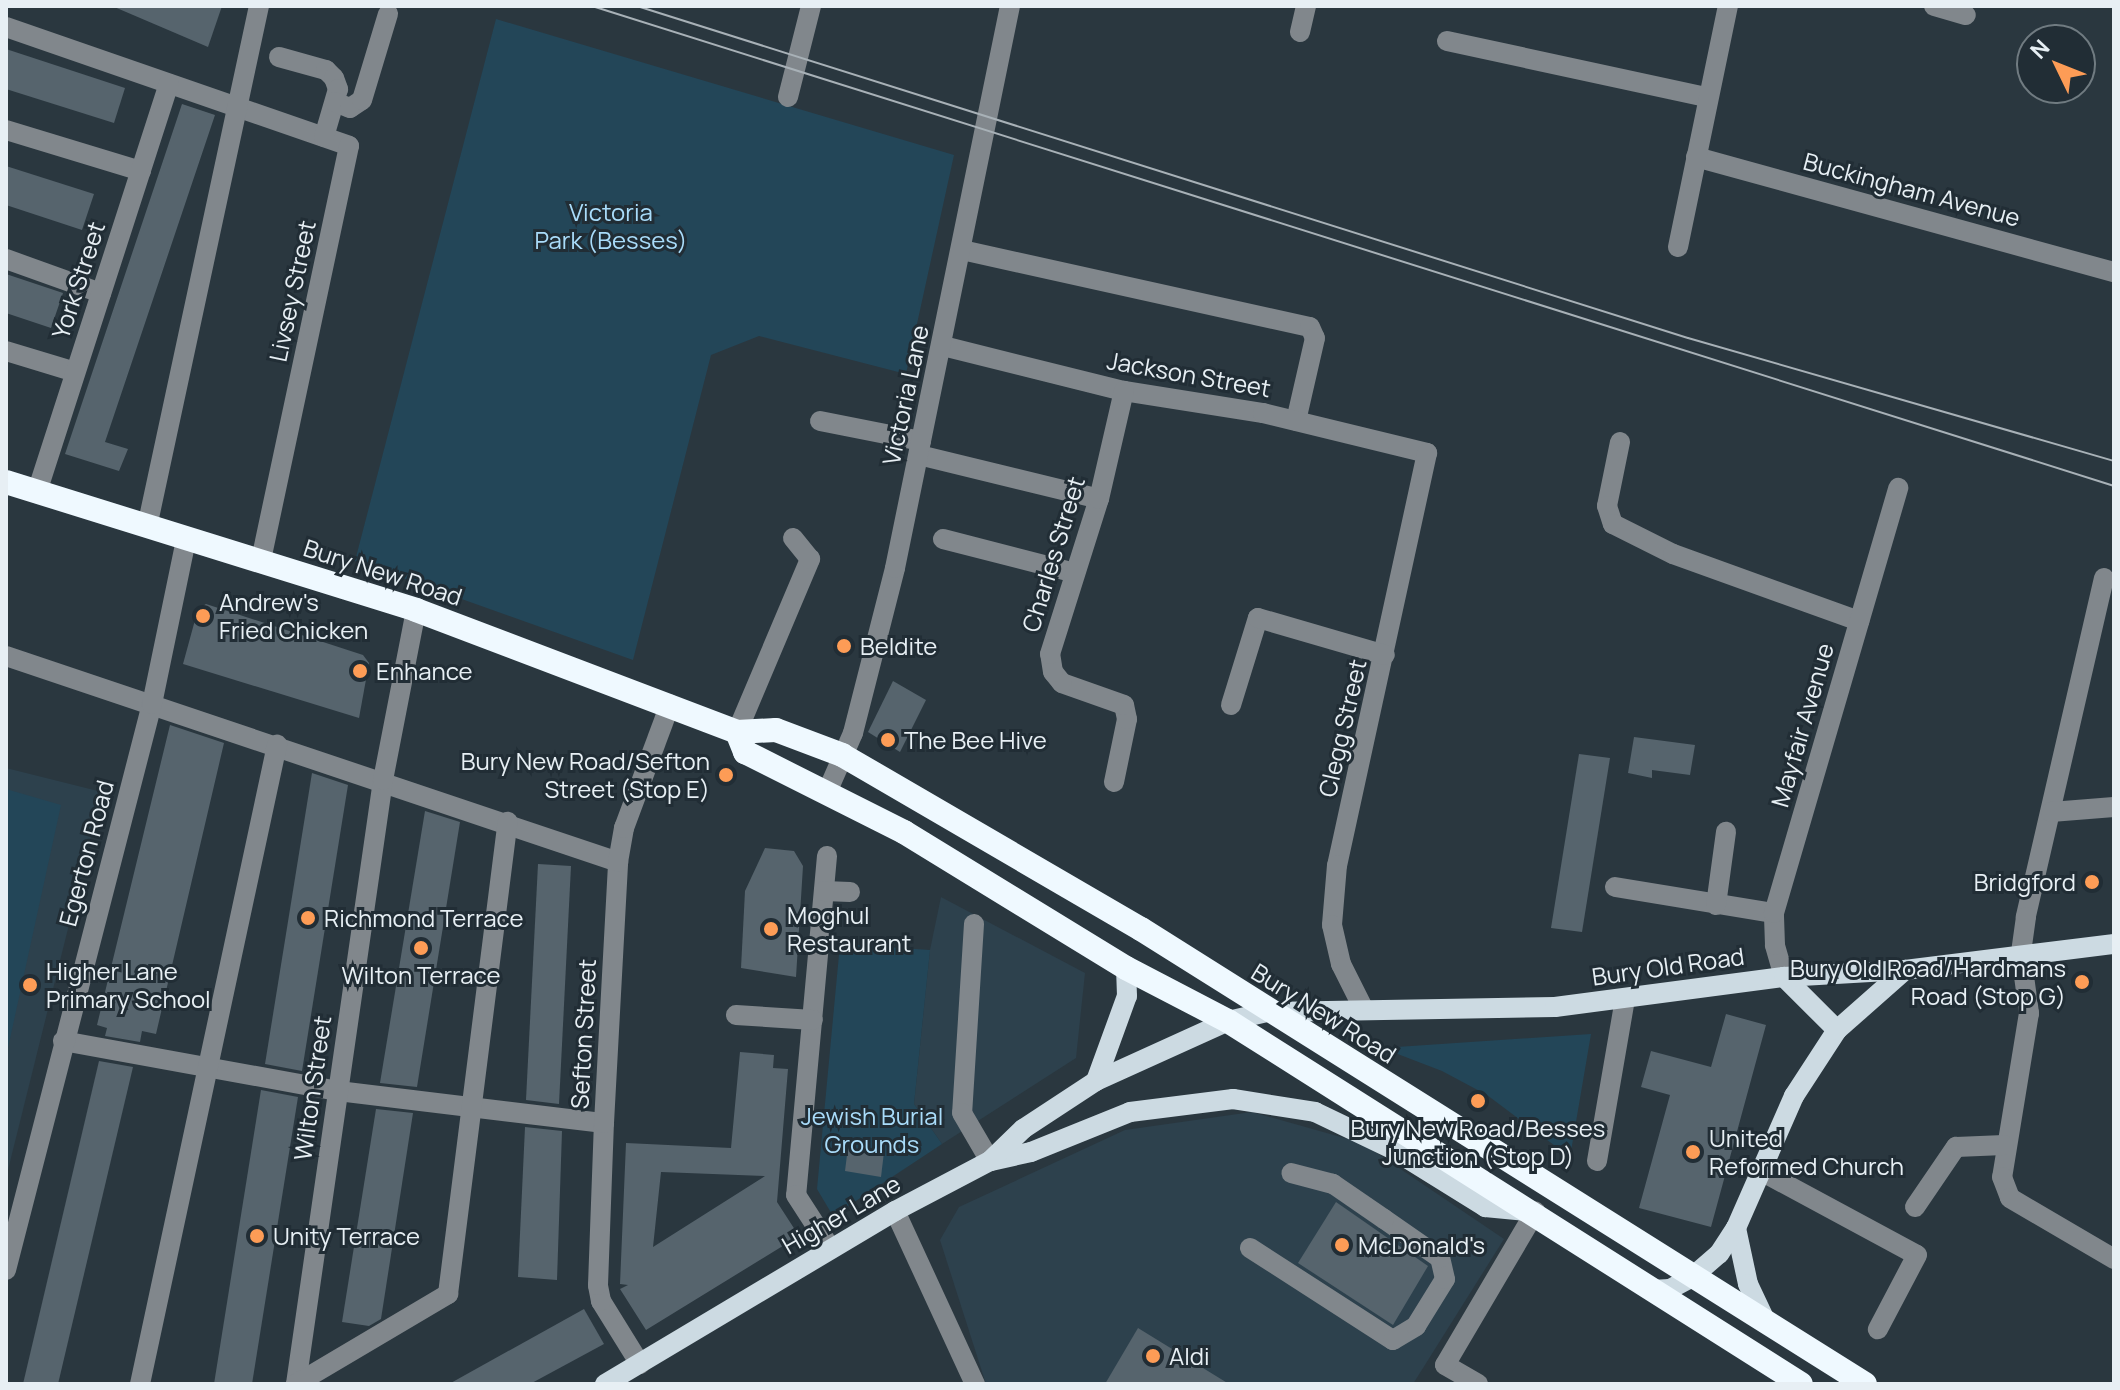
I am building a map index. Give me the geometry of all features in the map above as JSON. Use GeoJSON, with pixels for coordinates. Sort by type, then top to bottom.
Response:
{"type":"FeatureCollection","features":[{"type":"Feature","properties":{"kind":"highway","name":"Bury New Road"},"geometry":{"type":"LineString","coordinates":[[6,482],[416,610],[737,732],[776,730],[842,755],[1141,929],[1267,1012],[1865,1384]]}},
{"type":"Feature","properties":{"kind":"highway","name":"Bury New Road"},"geometry":{"type":"LineString","coordinates":[[737,732],[745,752],[828,790],[1126,968],[1228,1021],[1535,1212],[1651,1290],[1801,1384]]}},
{"type":"Feature","properties":{"kind":"main road","name":"Bury Old Road"},"geometry":{"type":"LineString","coordinates":[[1228,1021],[1267,1012],[1555,1007],[1784,977],[1905,970],[2114,944]]}},
{"type":"Feature","properties":{"kind":"main road"},"geometry":{"type":"LineString","coordinates":[[1096,1081],[1127,996],[1126,968]]}},
{"type":"Feature","properties":{"kind":"main road"},"geometry":{"type":"LineString","coordinates":[[1651,1290],[1670,1289],[1691,1278],[1719,1254],[1736,1228],[1794,1096],[1837,1030],[1905,970]]}},
{"type":"Feature","properties":{"kind":"main road"},"geometry":{"type":"LineString","coordinates":[[1784,977],[1837,1030]]}},
{"type":"Feature","properties":{"kind":"main road","name":"Higher Lane"},"geometry":{"type":"LineString","coordinates":[[605,1384],[895,1211],[990,1161],[1023,1129],[1096,1081],[1228,1021]]}},
{"type":"Feature","properties":{"kind":"main road"},"geometry":{"type":"LineString","coordinates":[[990,1161],[1031,1152],[1130,1112],[1233,1099],[1315,1112],[1392,1149],[1485,1207],[1535,1212]]}},
{"type":"Feature","properties":{"kind":"main road"},"geometry":{"type":"LineString","coordinates":[[1736,1228],[1756,1308],[1770,1327]]}},
{"type":"Feature","properties":{"kind":"street"},"geometry":{"type":"LineString","coordinates":[[147,527],[259,6]]}},
{"type":"Feature","properties":{"kind":"street"},"geometry":{"type":"LineString","coordinates":[[788,97],[811,6]]}},
{"type":"Feature","properties":{"kind":"street","name":"Victoria Lane"},"geometry":{"type":"LineString","coordinates":[[828,790],[853,733],[895,568],[943,346],[1010,6]]}},
{"type":"Feature","properties":{"kind":"street"},"geometry":{"type":"LineString","coordinates":[[1300,32],[1306,6]]}},
{"type":"Feature","properties":{"kind":"street"},"geometry":{"type":"LineString","coordinates":[[1678,247],[1728,6]]}},
{"type":"Feature","properties":{"kind":"street"},"geometry":{"type":"LineString","coordinates":[[1934,6],[1966,15]]}},
{"type":"Feature","properties":{"kind":"street"},"geometry":{"type":"LineString","coordinates":[[335,102],[350,108],[362,100],[388,14]]}},
{"type":"Feature","properties":{"kind":"street","name":"Livsey Street"},"geometry":{"type":"LineString","coordinates":[[6,27],[349,146],[261,561]]}},
{"type":"Feature","properties":{"kind":"street"},"geometry":{"type":"LineString","coordinates":[[1447,41],[1707,97]]}},
{"type":"Feature","properties":{"kind":"street"},"geometry":{"type":"LineString","coordinates":[[279,57],[329,72],[337,83],[335,102],[324,137]]}},
{"type":"Feature","properties":{"kind":"street","name":"York Street"},"geometry":{"type":"LineString","coordinates":[[37,492],[169,84]]}},
{"type":"Feature","properties":{"kind":"street"},"geometry":{"type":"LineString","coordinates":[[6,130],[141,171]]}},
{"type":"Feature","properties":{"kind":"street","name":"Buckingham Avenue"},"geometry":{"type":"LineString","coordinates":[[1696,157],[2114,270]]}},
{"type":"Feature","properties":{"kind":"street"},"geometry":{"type":"LineString","coordinates":[[962,250],[1310,327],[1315,338],[1296,421]]}},
{"type":"Feature","properties":{"kind":"street"},"geometry":{"type":"LineString","coordinates":[[6,259],[101,293]]}},
{"type":"Feature","properties":{"kind":"street","name":"Jackson Street"},"geometry":{"type":"LineString","coordinates":[[943,346],[1124,391],[1296,421],[1427,453]]}},
{"type":"Feature","properties":{"kind":"street"},"geometry":{"type":"LineString","coordinates":[[6,351],[75,372]]}},
{"type":"Feature","properties":{"kind":"street","name":"Charles Street"},"geometry":{"type":"LineString","coordinates":[[1114,782],[1127,719],[1124,705],[1062,683],[1053,672],[1050,654],[1099,499],[1124,391]]}},
{"type":"Feature","properties":{"kind":"street"},"geometry":{"type":"LineString","coordinates":[[820,421],[1099,499]]}},
{"type":"Feature","properties":{"kind":"street"},"geometry":{"type":"LineString","coordinates":[[1620,442],[1609,486],[1613,524],[1673,554],[1859,621]]}},
{"type":"Feature","properties":{"kind":"street","name":"Clegg Street"},"geometry":{"type":"LineString","coordinates":[[1364,1010],[1341,964],[1332,925],[1337,865],[1427,453]]}},
{"type":"Feature","properties":{"kind":"street","name":"Mayfair Avenue"},"geometry":{"type":"LineString","coordinates":[[1784,977],[1775,945],[1774,913],[1898,488]]}},
{"type":"Feature","properties":{"kind":"street"},"geometry":{"type":"LineString","coordinates":[[737,732],[810,559],[793,538]]}},
{"type":"Feature","properties":{"kind":"street"},"geometry":{"type":"LineString","coordinates":[[943,539],[1075,573]]}},
{"type":"Feature","properties":{"kind":"street","name":"Egerton Road"},"geometry":{"type":"LineString","coordinates":[[6,1270],[152,704],[186,540]]}},
{"type":"Feature","properties":{"kind":"street"},"geometry":{"type":"LineString","coordinates":[[2104,578],[2021,954],[2029,1013],[2004,1145],[2002,1177],[2010,1198],[2114,1259]]}},
{"type":"Feature","properties":{"kind":"street","name":"Wilton Street"},"geometry":{"type":"LineString","coordinates":[[296,1384],[383,780],[416,610]]}},
{"type":"Feature","properties":{"kind":"street"},"geometry":{"type":"LineString","coordinates":[[1231,705],[1258,618],[1385,655]]}},
{"type":"Feature","properties":{"kind":"street"},"geometry":{"type":"LineString","coordinates":[[6,657],[383,780],[618,862]]}},
{"type":"Feature","properties":{"kind":"street","name":"Sefton Street"},"geometry":{"type":"LineString","coordinates":[[640,1364],[601,1301],[598,1285],[604,1123],[618,862],[624,828],[670,704]]}},
{"type":"Feature","properties":{"kind":"street"},"geometry":{"type":"LineString","coordinates":[[140,1384],[277,745]]}},
{"type":"Feature","properties":{"kind":"street"},"geometry":{"type":"LineString","coordinates":[[2051,812],[2114,807]]}},
{"type":"Feature","properties":{"kind":"street"},"geometry":{"type":"LineString","coordinates":[[296,1384],[448,1294],[508,822]]}},
{"type":"Feature","properties":{"kind":"street"},"geometry":{"type":"LineString","coordinates":[[1716,905],[1726,832]]}},
{"type":"Feature","properties":{"kind":"street"},"geometry":{"type":"LineString","coordinates":[[827,856],[796,1195],[831,1249]]}},
{"type":"Feature","properties":{"kind":"street"},"geometry":{"type":"LineString","coordinates":[[1615,887],[1774,913]]}},
{"type":"Feature","properties":{"kind":"street"},"geometry":{"type":"LineString","coordinates":[[824,891],[850,892]]}},
{"type":"Feature","properties":{"kind":"street"},"geometry":{"type":"LineString","coordinates":[[974,924],[962,1113],[990,1161]]}},
{"type":"Feature","properties":{"kind":"street"},"geometry":{"type":"LineString","coordinates":[[1597,1161],[1625,999]]}},
{"type":"Feature","properties":{"kind":"street"},"geometry":{"type":"LineString","coordinates":[[736,1015],[813,1020]]}},
{"type":"Feature","properties":{"kind":"street"},"geometry":{"type":"LineString","coordinates":[[63,1041],[338,1091],[604,1123]]}},
{"type":"Feature","properties":{"kind":"street"},"geometry":{"type":"LineString","coordinates":[[1915,1207],[1956,1147],[2004,1145]]}},
{"type":"Feature","properties":{"kind":"street"},"geometry":{"type":"LineString","coordinates":[[1759,1170],[1917,1255],[1878,1329]]}},
{"type":"Feature","properties":{"kind":"street"},"geometry":{"type":"LineString","coordinates":[[1250,1248],[1393,1340],[1416,1326],[1445,1279],[1440,1258],[1384,1219],[1333,1184],[1291,1173]]}},
{"type":"Feature","properties":{"kind":"street"},"geometry":{"type":"LineString","coordinates":[[895,1211],[975,1384]]}},
{"type":"Feature","properties":{"kind":"street"},"geometry":{"type":"LineString","coordinates":[[1478,1384],[1445,1365],[1535,1212]]}},
{"type":"Feature","properties":{"kind":"shaded area","name":"Higher Lane Primary School"},"geometry":{"type":"Polygon","coordinates":[[[6,768],[102,792],[6,1178],[6,768]]]}},
{"type":"Feature","properties":{"kind":"shaded area"},"geometry":{"type":"Polygon","coordinates":[[[941,897],[1085,973],[1076,1058],[942,1144],[914,1104],[930,950],[941,897]]]}},
{"type":"Feature","properties":{"kind":"shaded area"},"geometry":{"type":"Polygon","coordinates":[[[1252,1112],[1362,1143],[1504,1239],[1413,1384],[986,1384],[940,1240],[959,1207],[1125,1130],[1252,1112]]]}},
{"type":"Feature","properties":{"kind":"green space","name":"Victoria Park (Besses)"},"geometry":{"type":"Polygon","coordinates":[[[496,19],[954,155],[906,374],[759,336],[711,355],[633,660],[355,561],[496,19]]]}},
{"type":"Feature","properties":{"kind":"green space"},"geometry":{"type":"Polygon","coordinates":[[[6,789],[61,805],[6,1057],[6,789]]]}},
{"type":"Feature","properties":{"kind":"green space","name":"Jewish Burial Grounds"},"geometry":{"type":"Polygon","coordinates":[[[840,944],[930,950],[914,1104],[942,1144],[833,1216],[817,1189],[840,944]]]}},
{"type":"Feature","properties":{"kind":"green space"},"geometry":{"type":"Polygon","coordinates":[[[1591,1034],[1570,1157],[1487,1095],[1442,1071],[1382,1048],[1591,1034]]]}},
{"type":"Feature","properties":{"kind":"building"},"geometry":{"type":"Polygon","coordinates":[[[112,6],[222,6],[208,47],[112,6]]]}},
{"type":"Feature","properties":{"kind":"building"},"geometry":{"type":"Polygon","coordinates":[[[6,49],[125,88],[114,123],[6,89],[6,49]]]}},
{"type":"Feature","properties":{"kind":"building"},"geometry":{"type":"Polygon","coordinates":[[[182,104],[215,115],[105,442],[128,449],[119,471],[65,454],[182,104]]]}},
{"type":"Feature","properties":{"kind":"building"},"geometry":{"type":"Polygon","coordinates":[[[6,166],[94,194],[82,230],[6,205],[6,166]]]}},
{"type":"Feature","properties":{"kind":"building"},"geometry":{"type":"Polygon","coordinates":[[[6,274],[63,293],[51,328],[6,313],[6,274]]]}},
{"type":"Feature","properties":{"kind":"building"},"geometry":{"type":"Polygon","coordinates":[[[206,604],[363,655],[369,663],[359,718],[183,664],[198,609],[206,604]]]}},
{"type":"Feature","properties":{"kind":"building"},"geometry":{"type":"Polygon","coordinates":[[[893,681],[926,700],[900,752],[868,732],[893,681]]]}},
{"type":"Feature","properties":{"kind":"building"},"geometry":{"type":"Polygon","coordinates":[[[170,725],[224,743],[156,1034],[142,1031],[140,1042],[105,1036],[107,1028],[97,1025],[170,725]]]}},
{"type":"Feature","properties":{"kind":"building"},"geometry":{"type":"Polygon","coordinates":[[[1634,737],[1695,745],[1690,775],[1652,770],[1652,778],[1628,773],[1634,737]]]}},
{"type":"Feature","properties":{"kind":"building"},"geometry":{"type":"Polygon","coordinates":[[[1579,754],[1610,758],[1582,932],[1551,928],[1579,754]]]}},
{"type":"Feature","properties":{"kind":"building","name":"Richmond Terrace"},"geometry":{"type":"Polygon","coordinates":[[[312,773],[348,785],[302,1071],[265,1064],[312,773]]]}},
{"type":"Feature","properties":{"kind":"building","name":"Wilton Terrace"},"geometry":{"type":"Polygon","coordinates":[[[425,811],[460,822],[417,1087],[380,1083],[425,811]]]}},
{"type":"Feature","properties":{"kind":"building","name":"Moghul Restaurant"},"geometry":{"type":"Polygon","coordinates":[[[765,848],[794,851],[803,866],[796,977],[741,968],[745,891],[765,848]]]}},
{"type":"Feature","properties":{"kind":"building"},"geometry":{"type":"Polygon","coordinates":[[[538,864],[571,866],[559,1104],[526,1100],[538,864]]]}},
{"type":"Feature","properties":{"kind":"building","name":"United Reformed Church"},"geometry":{"type":"Polygon","coordinates":[[[1726,1014],[1766,1025],[1711,1227],[1639,1208],[1670,1095],[1641,1087],[1651,1051],[1711,1067],[1726,1014]]]}},
{"type":"Feature","properties":{"kind":"building"},"geometry":{"type":"Polygon","coordinates":[[[740,1052],[774,1055],[773,1068],[788,1069],[777,1202],[799,1236],[646,1330],[620,1289],[628,1285],[620,1284],[626,1143],[731,1148],[740,1052]],[[661,1172],[653,1247],[765,1176],[661,1172]]]}},
{"type":"Feature","properties":{"kind":"building"},"geometry":{"type":"Polygon","coordinates":[[[99,1061],[133,1067],[58,1384],[23,1384],[99,1061]]]}},
{"type":"Feature","properties":{"kind":"building","name":"Unity Terrace"},"geometry":{"type":"Polygon","coordinates":[[[261,1090],[298,1097],[252,1384],[214,1384],[261,1090]]]}},
{"type":"Feature","properties":{"kind":"building"},"geometry":{"type":"Polygon","coordinates":[[[376,1109],[413,1113],[381,1319],[369,1326],[342,1322],[376,1109]]]}},
{"type":"Feature","properties":{"kind":"building"},"geometry":{"type":"Polygon","coordinates":[[[525,1127],[562,1131],[557,1280],[518,1277],[525,1127]]]}},
{"type":"Feature","properties":{"kind":"building"},"geometry":{"type":"Polygon","coordinates":[[[848,1147],[884,1152],[881,1177],[845,1171],[848,1147]]]}},
{"type":"Feature","properties":{"kind":"building"},"geometry":{"type":"Polygon","coordinates":[[[1336,1202],[1428,1266],[1393,1325],[1298,1263],[1336,1202]]]}},
{"type":"Feature","properties":{"kind":"building"},"geometry":{"type":"Polygon","coordinates":[[[584,1309],[604,1344],[530,1384],[449,1384],[584,1309]]]}},
{"type":"Feature","properties":{"kind":"building","name":"Aldi"},"geometry":{"type":"Polygon","coordinates":[[[1138,1328],[1229,1384],[1105,1384],[1138,1328]]]}},
{"type":"Feature","properties":{"kind":"tram line"},"geometry":{"type":"LineString","coordinates":[[592,6],[2114,486]]}},
{"type":"Feature","properties":{"kind":"tram line"},"geometry":{"type":"LineString","coordinates":[[637,6],[1688,338],[2114,461]]}},
{"type":"Feature","properties":{"kind":"place","name":"Andrew's Fried Chicken"},"geometry":{"type":"Point","coordinates":[203,616]}},
{"type":"Feature","properties":{"kind":"place","name":"Beldite"},"geometry":{"type":"Point","coordinates":[844,646]}},
{"type":"Feature","properties":{"kind":"place","name":"Enhance"},"geometry":{"type":"Point","coordinates":[360,671]}},
{"type":"Feature","properties":{"kind":"place","name":"The Bee Hive"},"geometry":{"type":"Point","coordinates":[888,740]}},
{"type":"Feature","properties":{"kind":"place","name":"Bury New Road/Sefton Street (Stop E)"},"geometry":{"type":"Point","coordinates":[726,775]}},
{"type":"Feature","properties":{"kind":"place","name":"Bridgford"},"geometry":{"type":"Point","coordinates":[2092,882]}},
{"type":"Feature","properties":{"kind":"place","name":"Richmond Terrace"},"geometry":{"type":"Point","coordinates":[308,918]}},
{"type":"Feature","properties":{"kind":"place","name":"Moghul Restaurant"},"geometry":{"type":"Point","coordinates":[771,929]}},
{"type":"Feature","properties":{"kind":"place","name":"Wilton Terrace"},"geometry":{"type":"Point","coordinates":[421,948]}},
{"type":"Feature","properties":{"kind":"place","name":"Bury Old Road/Hardmans Road (Stop G)"},"geometry":{"type":"Point","coordinates":[2082,982]}},
{"type":"Feature","properties":{"kind":"place","name":"Higher Lane Primary School"},"geometry":{"type":"Point","coordinates":[30,985]}},
{"type":"Feature","properties":{"kind":"place","name":"Bury New Road/Besses Junction (Stop D)"},"geometry":{"type":"Point","coordinates":[1478,1101]}},
{"type":"Feature","properties":{"kind":"place","name":"United Reformed Church"},"geometry":{"type":"Point","coordinates":[1693,1152]}},
{"type":"Feature","properties":{"kind":"place","name":"Unity Terrace"},"geometry":{"type":"Point","coordinates":[257,1236]}},
{"type":"Feature","properties":{"kind":"place","name":"McDonald's"},"geometry":{"type":"Point","coordinates":[1342,1245]}},
{"type":"Feature","properties":{"kind":"place","name":"Aldi"},"geometry":{"type":"Point","coordinates":[1153,1356]}}]}
